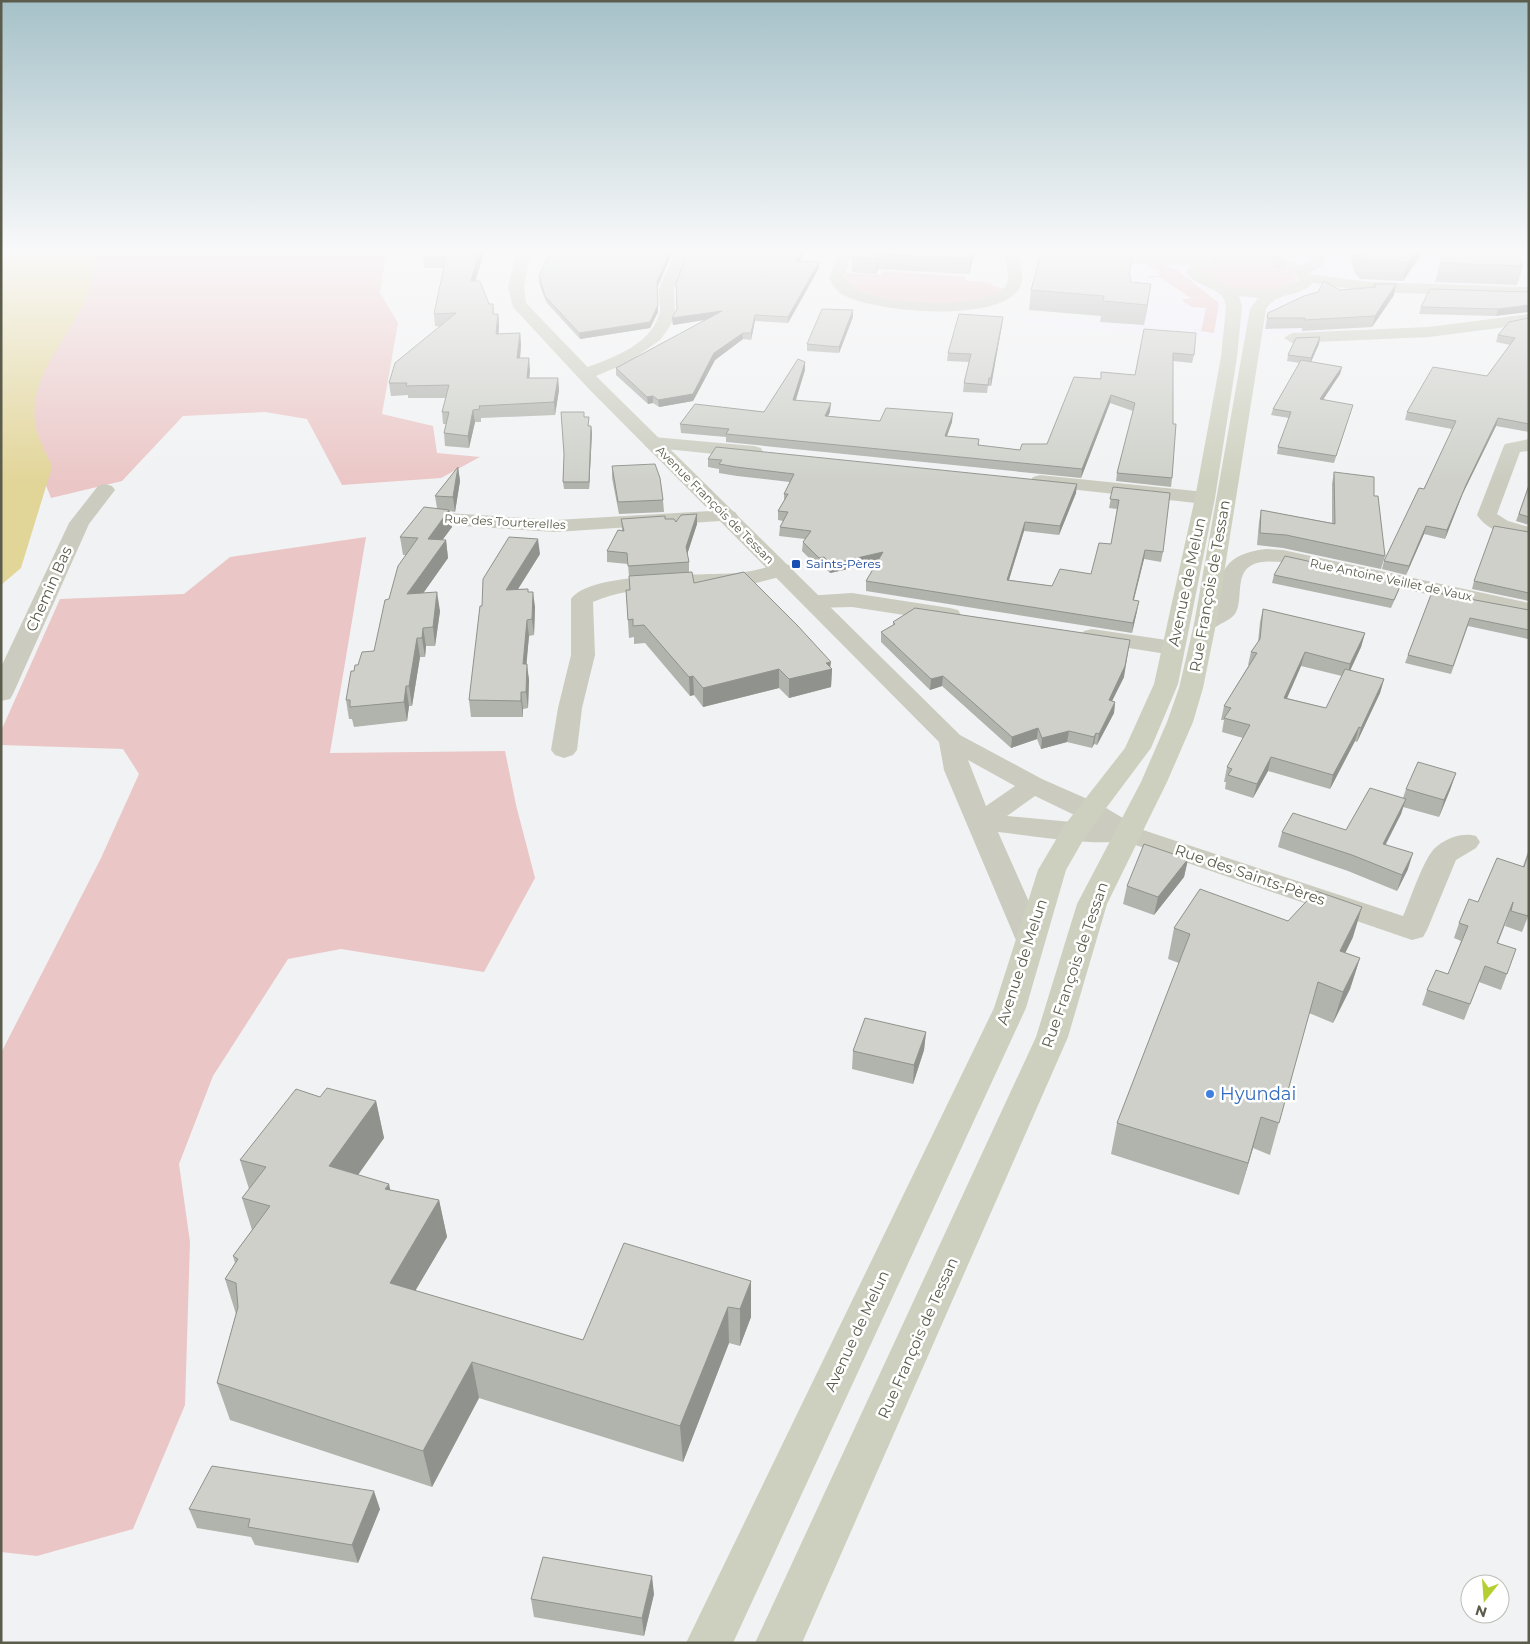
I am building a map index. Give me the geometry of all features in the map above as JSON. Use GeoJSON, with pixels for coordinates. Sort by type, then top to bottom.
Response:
{"type":"FeatureCollection","features":[{"type":"Feature","properties":{"kind":"main road","name":"Avenue de Melun"},"geometry":{"type":"LineString","coordinates":[[709,1643],[1010,1008],[1052,870],[1082,822],[1138,748],[1166,684],[1205,498],[1229,357],[1232,330]]}},
{"type":"Feature","properties":{"kind":"main road","name":"Rue François de Tessan"},"geometry":{"type":"LineString","coordinates":[[778,1643],[882,1417],[1052,1037],[1092,904],[1128,833],[1180,722],[1191,688],[1205,624],[1255,330]]}},
{"type":"Feature","properties":{"kind":"street","name":"Avenue François de Tessan"},"geometry":{"type":"LineString","coordinates":[[543,330],[951,740],[1033,785],[1082,822]]}},
{"type":"Feature","properties":{"kind":"street"},"geometry":{"type":"LineString","coordinates":[[585,374],[620,361],[640,348],[659,330]]}},
{"type":"Feature","properties":{"kind":"street"},"geometry":{"type":"LineString","coordinates":[[1292,338],[1447,330]]}},
{"type":"Feature","properties":{"kind":"street"},"geometry":{"type":"LineString","coordinates":[[653,442],[769,454]]}},
{"type":"Feature","properties":{"kind":"street"},"geometry":{"type":"LineString","coordinates":[[1529,445],[1512,448],[1487,515],[1491,521],[1502,527],[1529,533]]}},
{"type":"Feature","properties":{"kind":"street"},"geometry":{"type":"LineString","coordinates":[[1023,479],[1205,498]]}},
{"type":"Feature","properties":{"kind":"street","name":"Chemin Bas"},"geometry":{"type":"LineString","coordinates":[[1,694],[79,523],[105,490]]}},
{"type":"Feature","properties":{"kind":"street","name":"Rue des Tourterelles"},"geometry":{"type":"LineString","coordinates":[[432,518],[556,526],[728,516]]}},
{"type":"Feature","properties":{"kind":"street","name":"Rue Antoine Veillet de Vaux"},"geometry":{"type":"LineString","coordinates":[[1205,624],[1225,612],[1232,572],[1239,563],[1248,558],[1266,555],[1283,556],[1529,610]]}},
{"type":"Feature","properties":{"kind":"street"},"geometry":{"type":"LineString","coordinates":[[564,750],[570,708],[582,655],[582,599],[596,590],[621,586],[735,580],[781,570]]}},
{"type":"Feature","properties":{"kind":"street"},"geometry":{"type":"LineString","coordinates":[[813,601],[852,600],[968,618]]}},
{"type":"Feature","properties":{"kind":"street"},"geometry":{"type":"LineString","coordinates":[[1073,633],[1174,648]]}},
{"type":"Feature","properties":{"kind":"street"},"geometry":{"type":"LineString","coordinates":[[951,740],[957,770],[1030,938]]}},
{"type":"Feature","properties":{"kind":"street"},"geometry":{"type":"LineString","coordinates":[[981,822],[1033,785]]}},
{"type":"Feature","properties":{"kind":"street"},"geometry":{"type":"LineString","coordinates":[[981,822],[1082,822],[1128,833]]}},
{"type":"Feature","properties":{"kind":"street","name":"Rue des Saints-Pères"},"geometry":{"type":"LineString","coordinates":[[1128,833],[1412,930],[1444,855],[1466,842]]}},
{"type":"Feature","properties":{"kind":"shaded area"},"geometry":{"type":"Polygon","coordinates":[[[1,330],[69,330],[41,381],[35,404],[36,428],[52,467],[21,568],[1,585],[1,330]]]}},
{"type":"Feature","properties":{"kind":"shaded area"},"geometry":{"type":"Polygon","coordinates":[[[51,330],[397,330],[382,414],[433,426],[437,453],[480,457],[441,478],[342,485],[307,419],[265,412],[183,416],[122,481],[51,498],[34,455],[28,395],[51,330]]]}},
{"type":"Feature","properties":{"kind":"shaded area"},"geometry":{"type":"Polygon","coordinates":[[[1098,330],[1329,330],[1330,332],[1268,334],[1266,343],[1098,330]]]}},
{"type":"Feature","properties":{"kind":"shaded area"},"geometry":{"type":"Polygon","coordinates":[[[1191,330],[1215,330],[1214,333],[1191,330]]]}},
{"type":"Feature","properties":{"kind":"shaded area"},"geometry":{"type":"Polygon","coordinates":[[[366,537],[330,753],[505,751],[516,805],[535,878],[484,972],[341,949],[288,959],[213,1076],[179,1164],[190,1242],[185,1405],[133,1529],[37,1556],[1,1552],[1,1053],[101,858],[139,774],[123,749],[1,745],[1,731],[60,599],[184,594],[230,557],[366,537]]]}},
{"type":"Feature","properties":{"kind":"building"},"geometry":{"type":"Polygon","coordinates":[[[436,330],[496,330],[496,334],[520,333],[517,358],[529,358],[527,378],[558,378],[554,402],[479,406],[480,409],[473,410],[468,436],[444,433],[449,412],[442,412],[449,385],[406,386],[407,383],[389,383],[395,363],[436,330]]]}},
{"type":"Feature","properties":{"kind":"building"},"geometry":{"type":"Polygon","coordinates":[[[576,330],[600,330],[579,333],[576,330]]]}},
{"type":"Feature","properties":{"kind":"building"},"geometry":{"type":"Polygon","coordinates":[[[687,330],[752,330],[751,333],[743,333],[714,353],[693,394],[658,400],[653,396],[647,397],[616,368],[687,330]]]}},
{"type":"Feature","properties":{"kind":"building"},"geometry":{"type":"Polygon","coordinates":[[[813,330],[846,330],[839,347],[807,344],[813,330]]]}},
{"type":"Feature","properties":{"kind":"building"},"geometry":{"type":"Polygon","coordinates":[[[955,330],[1000,330],[988,385],[964,383],[971,354],[948,353],[955,330]]]}},
{"type":"Feature","properties":{"kind":"building"},"geometry":{"type":"Polygon","coordinates":[[[1144,330],[1196,333],[1194,355],[1173,353],[1173,424],[1176,424],[1172,478],[1117,473],[1135,403],[1111,395],[1082,469],[726,434],[729,429],[680,424],[695,404],[764,412],[798,359],[805,362],[793,400],[831,403],[825,416],[880,421],[886,408],[953,413],[945,436],[979,439],[978,445],[1020,450],[1022,444],[1047,444],[1074,377],[1101,379],[1101,372],[1135,375],[1144,330]]]}},
{"type":"Feature","properties":{"kind":"building"},"geometry":{"type":"Polygon","coordinates":[[[1502,330],[1529,330],[1529,424],[1498,418],[1447,530],[1426,526],[1409,566],[1384,561],[1419,488],[1424,489],[1456,421],[1407,412],[1433,367],[1487,376],[1515,338],[1498,335],[1502,330]]]}},
{"type":"Feature","properties":{"kind":"building"},"geometry":{"type":"Polygon","coordinates":[[[1320,337],[1311,358],[1288,355],[1296,338],[1320,337]]]}},
{"type":"Feature","properties":{"kind":"building"},"geometry":{"type":"Polygon","coordinates":[[[1301,360],[1342,367],[1320,399],[1353,405],[1336,456],[1278,447],[1291,412],[1273,409],[1301,360]]]}},
{"type":"Feature","properties":{"kind":"building"},"geometry":{"type":"Polygon","coordinates":[[[561,412],[584,412],[584,417],[589,417],[588,426],[591,426],[589,482],[563,482],[564,454],[561,412]]]}},
{"type":"Feature","properties":{"kind":"building"},"geometry":{"type":"Polygon","coordinates":[[[716,447],[1077,484],[1060,526],[1025,522],[1007,580],[1052,586],[1060,569],[1091,574],[1099,543],[1111,544],[1119,500],[1110,499],[1113,487],[1170,493],[1163,552],[1145,550],[1133,600],[1139,601],[1133,623],[866,581],[883,552],[831,564],[824,557],[819,558],[803,542],[811,531],[780,527],[788,512],[778,511],[788,494],[784,494],[794,474],[719,464],[722,460],[708,459],[716,447]]]}},
{"type":"Feature","properties":{"kind":"building"},"geometry":{"type":"Polygon","coordinates":[[[655,464],[660,478],[663,500],[618,502],[612,466],[655,464]]]}},
{"type":"Feature","properties":{"kind":"building"},"geometry":{"type":"Polygon","coordinates":[[[458,467],[453,497],[435,496],[458,467]]]}},
{"type":"Feature","properties":{"kind":"building"},"geometry":{"type":"Polygon","coordinates":[[[1334,472],[1374,477],[1374,496],[1378,496],[1385,556],[1286,535],[1260,533],[1261,510],[1335,524],[1334,472]]]}},
{"type":"Feature","properties":{"kind":"building"},"geometry":{"type":"Polygon","coordinates":[[[1529,485],[1529,517],[1519,514],[1529,485]]]}},
{"type":"Feature","properties":{"kind":"building"},"geometry":{"type":"Polygon","coordinates":[[[424,507],[449,510],[428,539],[446,540],[407,594],[437,592],[433,627],[423,628],[422,638],[417,638],[409,686],[406,686],[404,702],[350,707],[350,700],[346,700],[351,671],[354,671],[355,665],[358,665],[362,652],[374,651],[385,600],[389,599],[398,566],[418,538],[400,537],[424,507]]]}},
{"type":"Feature","properties":{"kind":"building"},"geometry":{"type":"Polygon","coordinates":[[[697,514],[686,547],[689,562],[628,566],[627,553],[607,551],[618,530],[624,531],[621,519],[665,516],[665,519],[674,519],[676,522],[681,515],[697,514]]]}},
{"type":"Feature","properties":{"kind":"building"},"geometry":{"type":"Polygon","coordinates":[[[1494,526],[1529,532],[1529,593],[1474,581],[1494,526]]]}},
{"type":"Feature","properties":{"kind":"building"},"geometry":{"type":"Polygon","coordinates":[[[509,537],[538,539],[506,590],[528,589],[528,592],[533,592],[532,619],[527,620],[523,664],[527,664],[526,692],[521,692],[521,701],[469,700],[480,606],[482,606],[483,579],[509,537]]]}},
{"type":"Feature","properties":{"kind":"building"},"geometry":{"type":"Polygon","coordinates":[[[1285,556],[1402,582],[1394,600],[1274,575],[1285,556]]]}},
{"type":"Feature","properties":{"kind":"building"},"geometry":{"type":"Polygon","coordinates":[[[692,572],[694,583],[744,572],[831,662],[826,663],[832,669],[789,679],[779,669],[703,688],[693,676],[689,677],[644,625],[633,626],[633,619],[628,620],[626,590],[630,590],[629,576],[692,572]]]}},
{"type":"Feature","properties":{"kind":"building"},"geometry":{"type":"Polygon","coordinates":[[[1432,592],[1529,610],[1529,630],[1470,618],[1453,666],[1408,655],[1432,592]]]}},
{"type":"Feature","properties":{"kind":"building"},"geometry":{"type":"Polygon","coordinates":[[[915,608],[1130,640],[1125,666],[1109,700],[1115,702],[1099,734],[1096,733],[1094,737],[1069,731],[1042,738],[1038,728],[1012,737],[943,676],[931,679],[881,632],[895,624],[893,622],[915,608]]]}},
{"type":"Feature","properties":{"kind":"building"},"geometry":{"type":"Polygon","coordinates":[[[1263,609],[1365,633],[1350,664],[1305,652],[1284,698],[1326,708],[1345,669],[1384,679],[1361,728],[1359,727],[1333,775],[1271,757],[1257,784],[1228,775],[1232,769],[1227,767],[1250,725],[1224,718],[1231,708],[1224,706],[1257,653],[1251,652],[1260,639],[1263,609]]]}},
{"type":"Feature","properties":{"kind":"building"},"geometry":{"type":"Polygon","coordinates":[[[1418,762],[1456,773],[1444,800],[1406,789],[1418,762]]]}},
{"type":"Feature","properties":{"kind":"building"},"geometry":{"type":"Polygon","coordinates":[[[1370,788],[1406,799],[1383,844],[1413,853],[1402,875],[1352,855],[1282,832],[1293,813],[1346,830],[1370,788]]]}},
{"type":"Feature","properties":{"kind":"building"},"geometry":{"type":"Polygon","coordinates":[[[1144,844],[1188,859],[1158,897],[1127,886],[1144,844]]]}},
{"type":"Feature","properties":{"kind":"building"},"geometry":{"type":"Polygon","coordinates":[[[1529,852],[1529,914],[1528,916],[1511,911],[1513,902],[1497,943],[1516,949],[1507,974],[1485,966],[1470,1004],[1427,990],[1436,970],[1448,974],[1468,926],[1459,923],[1469,899],[1478,902],[1497,858],[1524,867],[1529,852]]]}},
{"type":"Feature","properties":{"kind":"building"},"geometry":{"type":"Polygon","coordinates":[[[1200,889],[1288,921],[1316,891],[1362,907],[1340,951],[1360,958],[1343,992],[1318,982],[1279,1123],[1261,1117],[1248,1163],[1117,1123],[1190,934],[1174,928],[1200,889]]]}},
{"type":"Feature","properties":{"kind":"building"},"geometry":{"type":"Polygon","coordinates":[[[865,1018],[926,1032],[914,1065],[853,1051],[865,1018]]]}},
{"type":"Feature","properties":{"kind":"building"},"geometry":{"type":"Polygon","coordinates":[[[327,1088],[376,1101],[329,1166],[389,1184],[385,1189],[439,1200],[390,1283],[583,1340],[624,1243],[751,1281],[740,1309],[728,1307],[680,1426],[472,1362],[423,1451],[217,1383],[238,1307],[236,1283],[225,1279],[238,1259],[233,1256],[270,1206],[242,1198],[266,1167],[240,1160],[296,1089],[320,1097],[327,1088]]]}},
{"type":"Feature","properties":{"kind":"building"},"geometry":{"type":"Polygon","coordinates":[[[212,1466],[374,1491],[352,1545],[248,1527],[250,1519],[189,1509],[212,1466]]]}},
{"type":"Feature","properties":{"kind":"building"},"geometry":{"type":"Polygon","coordinates":[[[543,1557],[652,1576],[642,1618],[531,1599],[543,1557]]]}},
{"type":"Feature","properties":{"kind":"place","name":"Saints-Pères"},"geometry":{"type":"Point","coordinates":[796,564]}},
{"type":"Feature","properties":{"kind":"place","name":"Hyundai"},"geometry":{"type":"Point","coordinates":[1210,1094]}}]}
